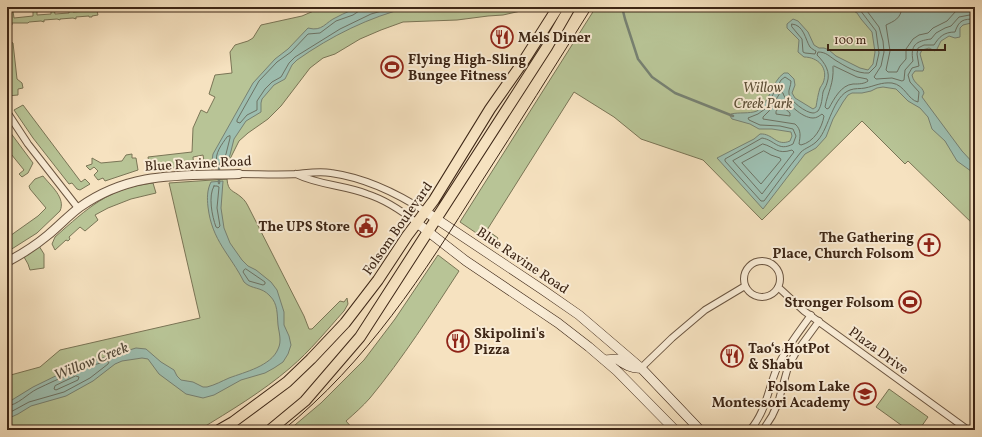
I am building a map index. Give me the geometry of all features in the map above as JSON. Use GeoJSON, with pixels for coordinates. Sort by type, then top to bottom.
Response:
{"type":"FeatureCollection","features":[{"type":"Feature","properties":{"kind":"main road","name":"Folsom Boulevard"},"geometry":{"type":"LineString","coordinates":[[219,430],[233,422],[281,387],[316,355],[345,323],[363,300],[407,236],[426,212],[464,154],[490,109],[523,62],[558,7]]}},
{"type":"Feature","properties":{"kind":"main road","name":"Folsom Boulevard"},"geometry":{"type":"LineString","coordinates":[[270,430],[306,401],[360,337],[547,47],[570,7]]}},
{"type":"Feature","properties":{"kind":"main road","name":"Blue Ravine Road"},"geometry":{"type":"LineString","coordinates":[[426,212],[579,315],[642,368],[700,430]]}},
{"type":"Feature","properties":{"kind":"main road","name":"Blue Ravine Road"},"geometry":{"type":"LineString","coordinates":[[417,223],[466,261],[558,323],[604,360],[675,430]]}},
{"type":"Feature","properties":{"kind":"main road"},"geometry":{"type":"LineString","coordinates":[[604,360],[617,359],[624,365],[635,369],[642,368]]}},
{"type":"Feature","properties":{"kind":"street"},"geometry":{"type":"LineString","coordinates":[[7,112],[28,144],[78,208]]}},
{"type":"Feature","properties":{"kind":"street","name":"Blue Ravine Road"},"geometry":{"type":"LineString","coordinates":[[7,262],[38,243],[78,208],[103,192],[134,181],[165,176],[330,173],[366,182],[399,196],[426,212]]}},
{"type":"Feature","properties":{"kind":"street","name":"Blue Ravine Road"},"geometry":{"type":"LineString","coordinates":[[296,174],[367,194],[400,210],[417,223]]}},
{"type":"Feature","properties":{"kind":"street"},"geometry":{"type":"LineString","coordinates":[[755,262],[768,262],[777,270],[780,281],[778,287],[775,292],[770,295],[758,297],[753,295],[745,286],[744,274],[755,262]]}},
{"type":"Feature","properties":{"kind":"street"},"geometry":{"type":"LineString","coordinates":[[642,368],[672,338],[705,310],[745,286]]}},
{"type":"Feature","properties":{"kind":"street","name":"Plaza Drive"},"geometry":{"type":"LineString","coordinates":[[778,287],[811,315],[968,430]]}},
{"type":"Feature","properties":{"kind":"street"},"geometry":{"type":"LineString","coordinates":[[750,430],[761,415],[766,404],[778,367],[785,353],[811,315]]}},
{"type":"Feature","properties":{"kind":"street"},"geometry":{"type":"LineString","coordinates":[[763,430],[778,403],[788,367],[795,354],[819,321]]}},
{"type":"Feature","properties":{"kind":"green space"},"geometry":{"type":"Polygon","coordinates":[[[69,7],[72,7],[73,12],[87,11],[86,7],[89,7],[89,11],[97,11],[98,15],[92,17],[76,17],[76,19],[57,19],[44,20],[44,22],[12,23],[12,25],[7,24],[7,19],[10,18],[9,12],[13,11],[14,18],[33,16],[33,10],[37,9],[37,15],[51,14],[51,8],[54,8],[55,14],[69,13],[69,7]]]}},
{"type":"Feature","properties":{"kind":"green space"},"geometry":{"type":"Polygon","coordinates":[[[323,7],[549,7],[545,10],[534,8],[503,15],[457,20],[403,22],[381,30],[360,39],[335,54],[323,58],[310,68],[281,106],[268,119],[239,141],[226,167],[205,167],[203,155],[193,157],[194,169],[150,169],[148,157],[192,152],[193,128],[201,110],[207,113],[215,97],[209,94],[215,75],[232,73],[230,52],[235,45],[253,38],[261,25],[302,16],[323,7]]]}},
{"type":"Feature","properties":{"kind":"green space","name":"Willow Creek Park"},"geometry":{"type":"Polygon","coordinates":[[[596,7],[975,7],[975,226],[908,161],[905,164],[862,121],[762,220],[703,160],[641,139],[614,117],[574,92],[487,230],[498,238],[494,245],[460,222],[596,7]]]}},
{"type":"Feature","properties":{"kind":"green space"},"geometry":{"type":"Polygon","coordinates":[[[7,40],[13,43],[17,79],[22,83],[23,88],[18,89],[18,95],[7,96],[7,40]]]}},
{"type":"Feature","properties":{"kind":"green space"},"geometry":{"type":"Polygon","coordinates":[[[23,105],[81,182],[85,179],[90,184],[80,190],[77,189],[72,183],[69,184],[33,138],[14,110],[23,105]]]}},
{"type":"Feature","properties":{"kind":"green space"},"geometry":{"type":"Polygon","coordinates":[[[7,128],[33,163],[28,173],[22,177],[19,174],[24,170],[7,149],[7,128]]]}},
{"type":"Feature","properties":{"kind":"green space"},"geometry":{"type":"Polygon","coordinates":[[[132,154],[132,158],[136,158],[138,170],[105,181],[103,178],[98,180],[94,175],[98,171],[94,167],[90,170],[86,166],[92,164],[92,158],[101,163],[122,161],[126,155],[132,154]]]}},
{"type":"Feature","properties":{"kind":"green space"},"geometry":{"type":"Polygon","coordinates":[[[43,176],[57,192],[61,201],[60,211],[37,233],[7,252],[7,238],[38,216],[46,208],[29,186],[35,179],[43,176]]]}},
{"type":"Feature","properties":{"kind":"green space"},"geometry":{"type":"Polygon","coordinates":[[[227,179],[230,189],[245,201],[304,316],[309,329],[312,329],[340,301],[344,302],[347,298],[348,304],[344,311],[304,355],[290,368],[246,401],[199,430],[7,430],[7,376],[40,367],[60,350],[200,318],[169,183],[227,179]]]}},
{"type":"Feature","properties":{"kind":"green space"},"geometry":{"type":"Polygon","coordinates":[[[153,183],[156,193],[131,199],[95,215],[98,220],[85,231],[80,227],[69,237],[70,239],[68,241],[66,240],[55,250],[52,244],[55,237],[89,208],[123,189],[153,183]]]}},
{"type":"Feature","properties":{"kind":"green space"},"geometry":{"type":"Polygon","coordinates":[[[39,246],[44,254],[44,268],[30,270],[24,257],[39,246]]]}},
{"type":"Feature","properties":{"kind":"green space"},"geometry":{"type":"Polygon","coordinates":[[[438,255],[459,271],[394,367],[370,398],[346,421],[354,430],[289,430],[321,403],[364,360],[395,319],[438,255]]]}},
{"type":"Feature","properties":{"kind":"green space"},"geometry":{"type":"Polygon","coordinates":[[[889,389],[928,417],[919,430],[908,430],[876,407],[889,389]]]}},
{"type":"Feature","properties":{"kind":"water"},"geometry":{"type":"Polygon","coordinates":[[[358,7],[410,7],[380,16],[351,28],[323,43],[297,60],[292,65],[285,79],[274,85],[262,99],[261,112],[246,121],[234,139],[225,167],[211,167],[213,154],[253,83],[275,59],[288,49],[308,28],[321,28],[333,19],[358,7]]]}},
{"type":"Feature","properties":{"kind":"water"},"geometry":{"type":"Polygon","coordinates":[[[847,7],[875,7],[884,9],[899,7],[975,7],[975,22],[963,25],[960,28],[960,37],[955,38],[949,36],[941,41],[935,51],[929,48],[922,50],[920,54],[924,68],[923,71],[915,71],[912,75],[914,81],[923,90],[924,93],[922,97],[962,151],[975,165],[975,174],[957,161],[945,141],[932,129],[928,117],[920,108],[908,101],[896,89],[883,87],[871,91],[852,93],[848,95],[833,119],[826,137],[816,148],[805,154],[763,209],[717,158],[754,139],[760,134],[764,134],[781,142],[785,142],[790,141],[792,136],[791,132],[772,129],[759,129],[750,124],[732,119],[730,116],[734,113],[757,111],[765,103],[776,82],[784,73],[788,73],[794,79],[795,85],[792,93],[795,98],[813,109],[816,107],[819,90],[823,83],[825,73],[818,61],[804,57],[798,52],[799,40],[787,28],[787,24],[793,19],[798,21],[808,32],[814,45],[819,48],[829,50],[836,56],[860,68],[868,70],[873,64],[875,52],[872,32],[857,13],[847,7]]]}},
{"type":"Feature","properties":{"kind":"water"},"geometry":{"type":"Polygon","coordinates":[[[223,181],[221,208],[224,228],[230,243],[248,266],[256,270],[271,282],[277,290],[284,312],[284,325],[291,345],[283,362],[265,373],[241,380],[214,395],[203,398],[186,394],[159,374],[148,359],[142,358],[122,361],[115,364],[93,381],[66,396],[31,406],[7,419],[7,403],[33,387],[76,366],[136,348],[146,349],[161,362],[174,370],[181,380],[193,382],[203,387],[213,385],[257,368],[275,355],[280,340],[277,309],[273,299],[267,293],[244,282],[217,238],[210,219],[207,200],[211,182],[223,181]]]}},
{"type":"Feature","properties":{"kind":"waterway"},"geometry":{"type":"LineString","coordinates":[[622,7],[638,59],[652,77],[675,93],[733,116]]}},
{"type":"Feature","properties":{"kind":"waterway","name":"Willow Creek"},"geometry":{"type":"LineString","coordinates":[[636,7],[641,7]]}},
{"type":"Feature","properties":{"kind":"waterway","name":"Willow Creek"},"geometry":{"type":"LineString","coordinates":[[219,164],[219,183]]}},
{"type":"Feature","properties":{"kind":"tram line"},"geometry":{"type":"LineString","coordinates":[[283,430],[313,404],[341,376],[392,315],[437,251],[592,7]]}},
{"type":"Feature","properties":{"kind":"place","name":"Mels Diner"},"geometry":{"type":"Point","coordinates":[502,37]}},
{"type":"Feature","properties":{"kind":"place","name":"Flying High-Sling Bungee Fitness"},"geometry":{"type":"Point","coordinates":[392,67]}},
{"type":"Feature","properties":{"kind":"place","name":"The UPS Store"},"geometry":{"type":"Point","coordinates":[366,226]}},
{"type":"Feature","properties":{"kind":"place","name":"The Gathering Place, Church Folsom"},"geometry":{"type":"Point","coordinates":[929,245]}},
{"type":"Feature","properties":{"kind":"place","name":"Stronger Folsom"},"geometry":{"type":"Point","coordinates":[910,302]}},
{"type":"Feature","properties":{"kind":"place","name":"Skipolini's Pizza"},"geometry":{"type":"Point","coordinates":[458,341]}},
{"type":"Feature","properties":{"kind":"place","name":"Tao‘s HotPot & Shabu"},"geometry":{"type":"Point","coordinates":[732,356]}},
{"type":"Feature","properties":{"kind":"place","name":"Folsom Lake Montessori Academy"},"geometry":{"type":"Point","coordinates":[865,394]}}]}
